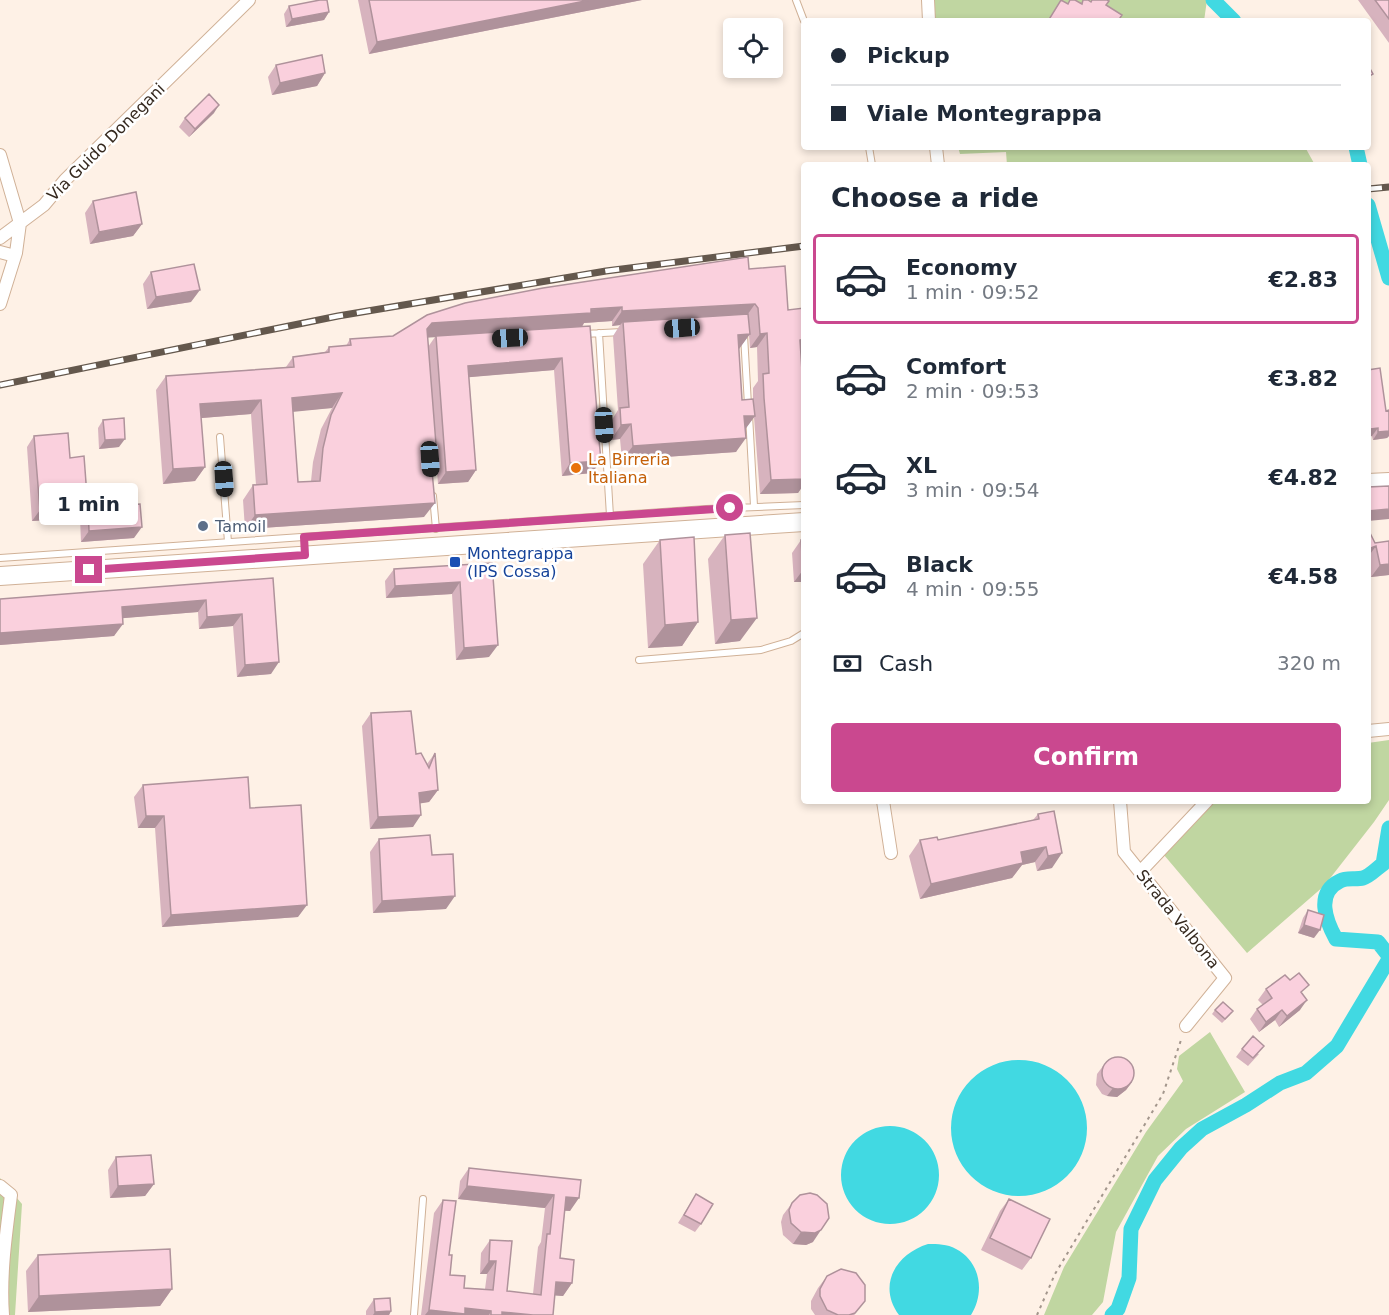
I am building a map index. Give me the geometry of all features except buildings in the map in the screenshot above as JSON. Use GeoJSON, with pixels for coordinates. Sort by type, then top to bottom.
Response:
{"type":"FeatureCollection","features":[{"type":"Feature","properties":{"kind":"main road"},"geometry":{"type":"LineString","coordinates":[[1371,483],[1389,482]]}},
{"type":"Feature","properties":{"kind":"main road"},"geometry":{"type":"LineString","coordinates":[[0,576],[304,546],[801,522]]}},
{"type":"Feature","properties":{"kind":"street","name":"Via Guido Donegani"},"geometry":{"type":"LineString","coordinates":[[0,238],[44,206],[65,180],[249,0]]}},
{"type":"Feature","properties":{"kind":"street"},"geometry":{"type":"LineString","coordinates":[[928,0],[929,18]]}},
{"type":"Feature","properties":{"kind":"street"},"geometry":{"type":"LineString","coordinates":[[0,155],[20,222],[15,256],[0,304]]}},
{"type":"Feature","properties":{"kind":"street"},"geometry":{"type":"LineString","coordinates":[[0,252],[15,256]]}},
{"type":"Feature","properties":{"kind":"street"},"geometry":{"type":"LineString","coordinates":[[1371,730],[1389,729]]}},
{"type":"Feature","properties":{"kind":"street"},"geometry":{"type":"LineString","coordinates":[[883,804],[891,853]]}},
{"type":"Feature","properties":{"kind":"street","name":"Strada Valbona"},"geometry":{"type":"LineString","coordinates":[[1120,804],[1124,852],[1225,978],[1186,1026]]}},
{"type":"Feature","properties":{"kind":"street"},"geometry":{"type":"LineString","coordinates":[[1140,872],[1204,804]]}},
{"type":"Feature","properties":{"kind":"street"},"geometry":{"type":"LineString","coordinates":[[0,1186],[11,1195],[4,1250],[3,1315]]}},
{"type":"Feature","properties":{"kind":"lane"},"geometry":{"type":"LineString","coordinates":[[796,0],[803,18]]}},
{"type":"Feature","properties":{"kind":"lane"},"geometry":{"type":"LineString","coordinates":[[743,323],[754,506]]}},
{"type":"Feature","properties":{"kind":"lane"},"geometry":{"type":"LineString","coordinates":[[576,335],[633,331]]}},
{"type":"Feature","properties":{"kind":"lane"},"geometry":{"type":"LineString","coordinates":[[599,333],[609,516]]}},
{"type":"Feature","properties":{"kind":"lane"},"geometry":{"type":"LineString","coordinates":[[220,437],[228,543]]}},
{"type":"Feature","properties":{"kind":"lane"},"geometry":{"type":"LineString","coordinates":[[433,494],[436,529]]}},
{"type":"Feature","properties":{"kind":"lane"},"geometry":{"type":"LineString","coordinates":[[0,558],[228,543],[304,546],[436,529],[801,504]]}},
{"type":"Feature","properties":{"kind":"lane"},"geometry":{"type":"LineString","coordinates":[[639,660],[761,650],[783,644],[801,635]]}},
{"type":"Feature","properties":{"kind":"lane"},"geometry":{"type":"LineString","coordinates":[[414,1315],[423,1199]]}},
{"type":"Feature","properties":{"kind":"path"},"geometry":{"type":"LineString","coordinates":[[1037,1315],[1055,1274],[1163,1094],[1186,1026]]}},
{"type":"Feature","properties":{"kind":"green space"},"geometry":{"type":"Polygon","coordinates":[[[934,0],[1207,0],[1204,18],[934,18],[934,0]]]}},
{"type":"Feature","properties":{"kind":"green space"},"geometry":{"type":"Polygon","coordinates":[[[959,150],[1307,150],[1313,162],[1007,162],[1006,152],[960,154],[959,150]]]}},
{"type":"Feature","properties":{"kind":"green space"},"geometry":{"type":"Polygon","coordinates":[[[1389,740],[1389,800],[1324,886],[1247,953],[1164,855],[1199,804],[1371,804],[1371,743],[1389,740]]]}},
{"type":"Feature","properties":{"kind":"green space"},"geometry":{"type":"Polygon","coordinates":[[[1210,1032],[1245,1092],[1186,1129],[1158,1156],[1116,1232],[1103,1302],[1092,1315],[1044,1315],[1064,1267],[1146,1132],[1183,1081],[1177,1069],[1179,1056],[1210,1032]]]}},
{"type":"Feature","properties":{"kind":"green space"},"geometry":{"type":"Polygon","coordinates":[[[0,1178],[22,1204],[15,1315],[0,1315],[0,1178]]]}},
{"type":"Feature","properties":{"kind":"water"},"geometry":{"type":"Polygon","coordinates":[[[1019,1060],[1045,1065],[1067,1080],[1082,1102],[1087,1128],[1082,1154],[1067,1176],[1045,1191],[1019,1196],[993,1191],[971,1176],[956,1154],[951,1128],[956,1102],[971,1080],[993,1065],[1019,1060]]]}},
{"type":"Feature","properties":{"kind":"water"},"geometry":{"type":"Polygon","coordinates":[[[890,1126],[909,1129],[925,1140],[936,1156],[939,1175],[936,1194],[925,1210],[909,1221],[890,1224],[871,1221],[855,1210],[844,1194],[841,1175],[844,1156],[855,1140],[871,1129],[890,1126]]]}},
{"type":"Feature","properties":{"kind":"water"},"geometry":{"type":"Polygon","coordinates":[[[928,1244],[953,1247],[971,1262],[979,1288],[971,1315],[899,1315],[890,1293],[893,1272],[907,1255],[928,1244]]]}},
{"type":"Feature","properties":{"kind":"waterway"},"geometry":{"type":"LineString","coordinates":[[1213,0],[1231,18]]}},
{"type":"Feature","properties":{"kind":"waterway"},"geometry":{"type":"LineString","coordinates":[[1357,150],[1359,162]]}},
{"type":"Feature","properties":{"kind":"waterway"},"geometry":{"type":"LineString","coordinates":[[1371,215],[1389,278]]}},
{"type":"Feature","properties":{"kind":"waterway"},"geometry":{"type":"LineString","coordinates":[[1389,828],[1383,864],[1366,877],[1343,880],[1332,886],[1325,900],[1326,916],[1336,939],[1378,942],[1389,956]]}},
{"type":"Feature","properties":{"kind":"waterway"},"geometry":{"type":"LineString","coordinates":[[1112,1315],[1118,1309],[1129,1278],[1131,1229],[1155,1180],[1181,1148],[1202,1129],[1280,1083],[1306,1073],[1337,1046],[1389,959]]}},
{"type":"Feature","properties":{"kind":"railway"},"geometry":{"type":"LineString","coordinates":[[1371,189],[1389,187]]}},
{"type":"Feature","properties":{"kind":"railway"},"geometry":{"type":"LineString","coordinates":[[0,385],[338,316],[606,271],[801,246]]}},
{"type":"Feature","properties":{"kind":"place","name":"La Birreria Italiana"},"geometry":{"type":"Point","coordinates":[576,468]}},
{"type":"Feature","properties":{"kind":"place","name":"Tamoil"},"geometry":{"type":"Point","coordinates":[203,526]}},
{"type":"Feature","properties":{"kind":"place","name":"Montegrappa (IPS Cossa)"},"geometry":{"type":"Point","coordinates":[455,562]}},
{"type":"Feature","properties":{"kind":"route"},"geometry":{"type":"LineString","coordinates":[[89,570],[305,555],[304,537],[730,508]]}}]}
